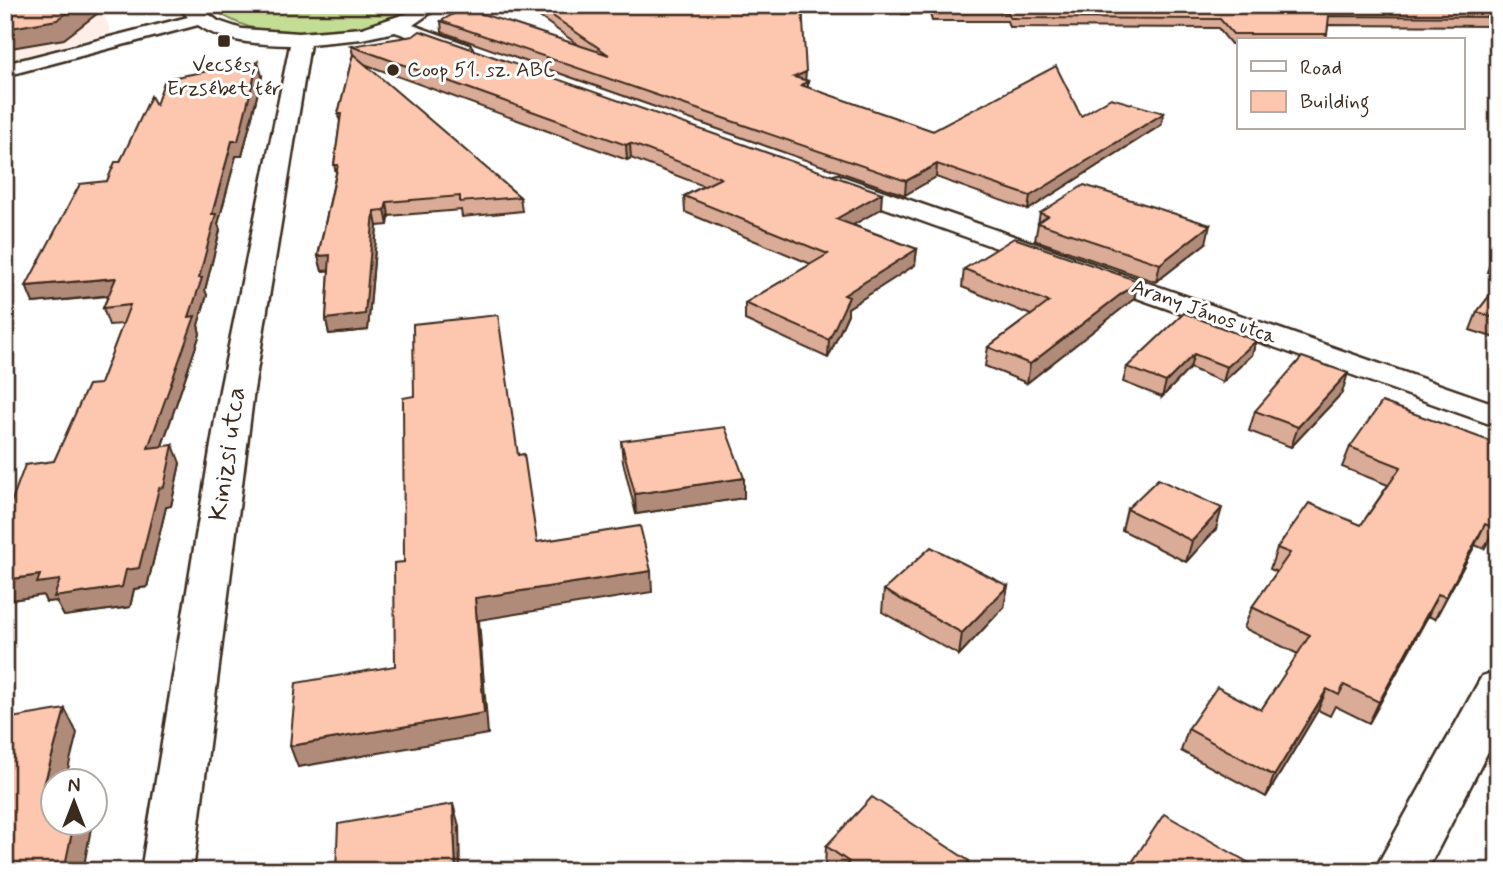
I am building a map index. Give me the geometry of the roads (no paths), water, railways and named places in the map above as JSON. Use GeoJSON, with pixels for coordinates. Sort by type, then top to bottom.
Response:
{"type":"FeatureCollection","features":[{"type":"Feature","properties":{"kind":"street"},"geometry":{"type":"LineString","coordinates":[[5,70],[194,12],[218,29],[249,37],[300,40],[395,25],[433,5]]}},
{"type":"Feature","properties":{"kind":"street"},"geometry":{"type":"LineString","coordinates":[[395,25],[484,56]]}},
{"type":"Feature","properties":{"kind":"street","name":"Kinizsi utca"},"geometry":{"type":"LineString","coordinates":[[167,871],[237,390],[300,40]]}},
{"type":"Feature","properties":{"kind":"street","name":"Arany János utca"},"geometry":{"type":"LineString","coordinates":[[813,173],[1498,417]]}},
{"type":"Feature","properties":{"kind":"street"},"geometry":{"type":"LineString","coordinates":[[1399,871],[1498,688]]}},
{"type":"Feature","properties":{"kind":"place","name":"Vecsés, Erzsébet tér"},"geometry":{"type":"Point","coordinates":[224,41]}},
{"type":"Feature","properties":{"kind":"place","name":"Coop 51. sz. ABC"},"geometry":{"type":"Point","coordinates":[393,70]}}]}
